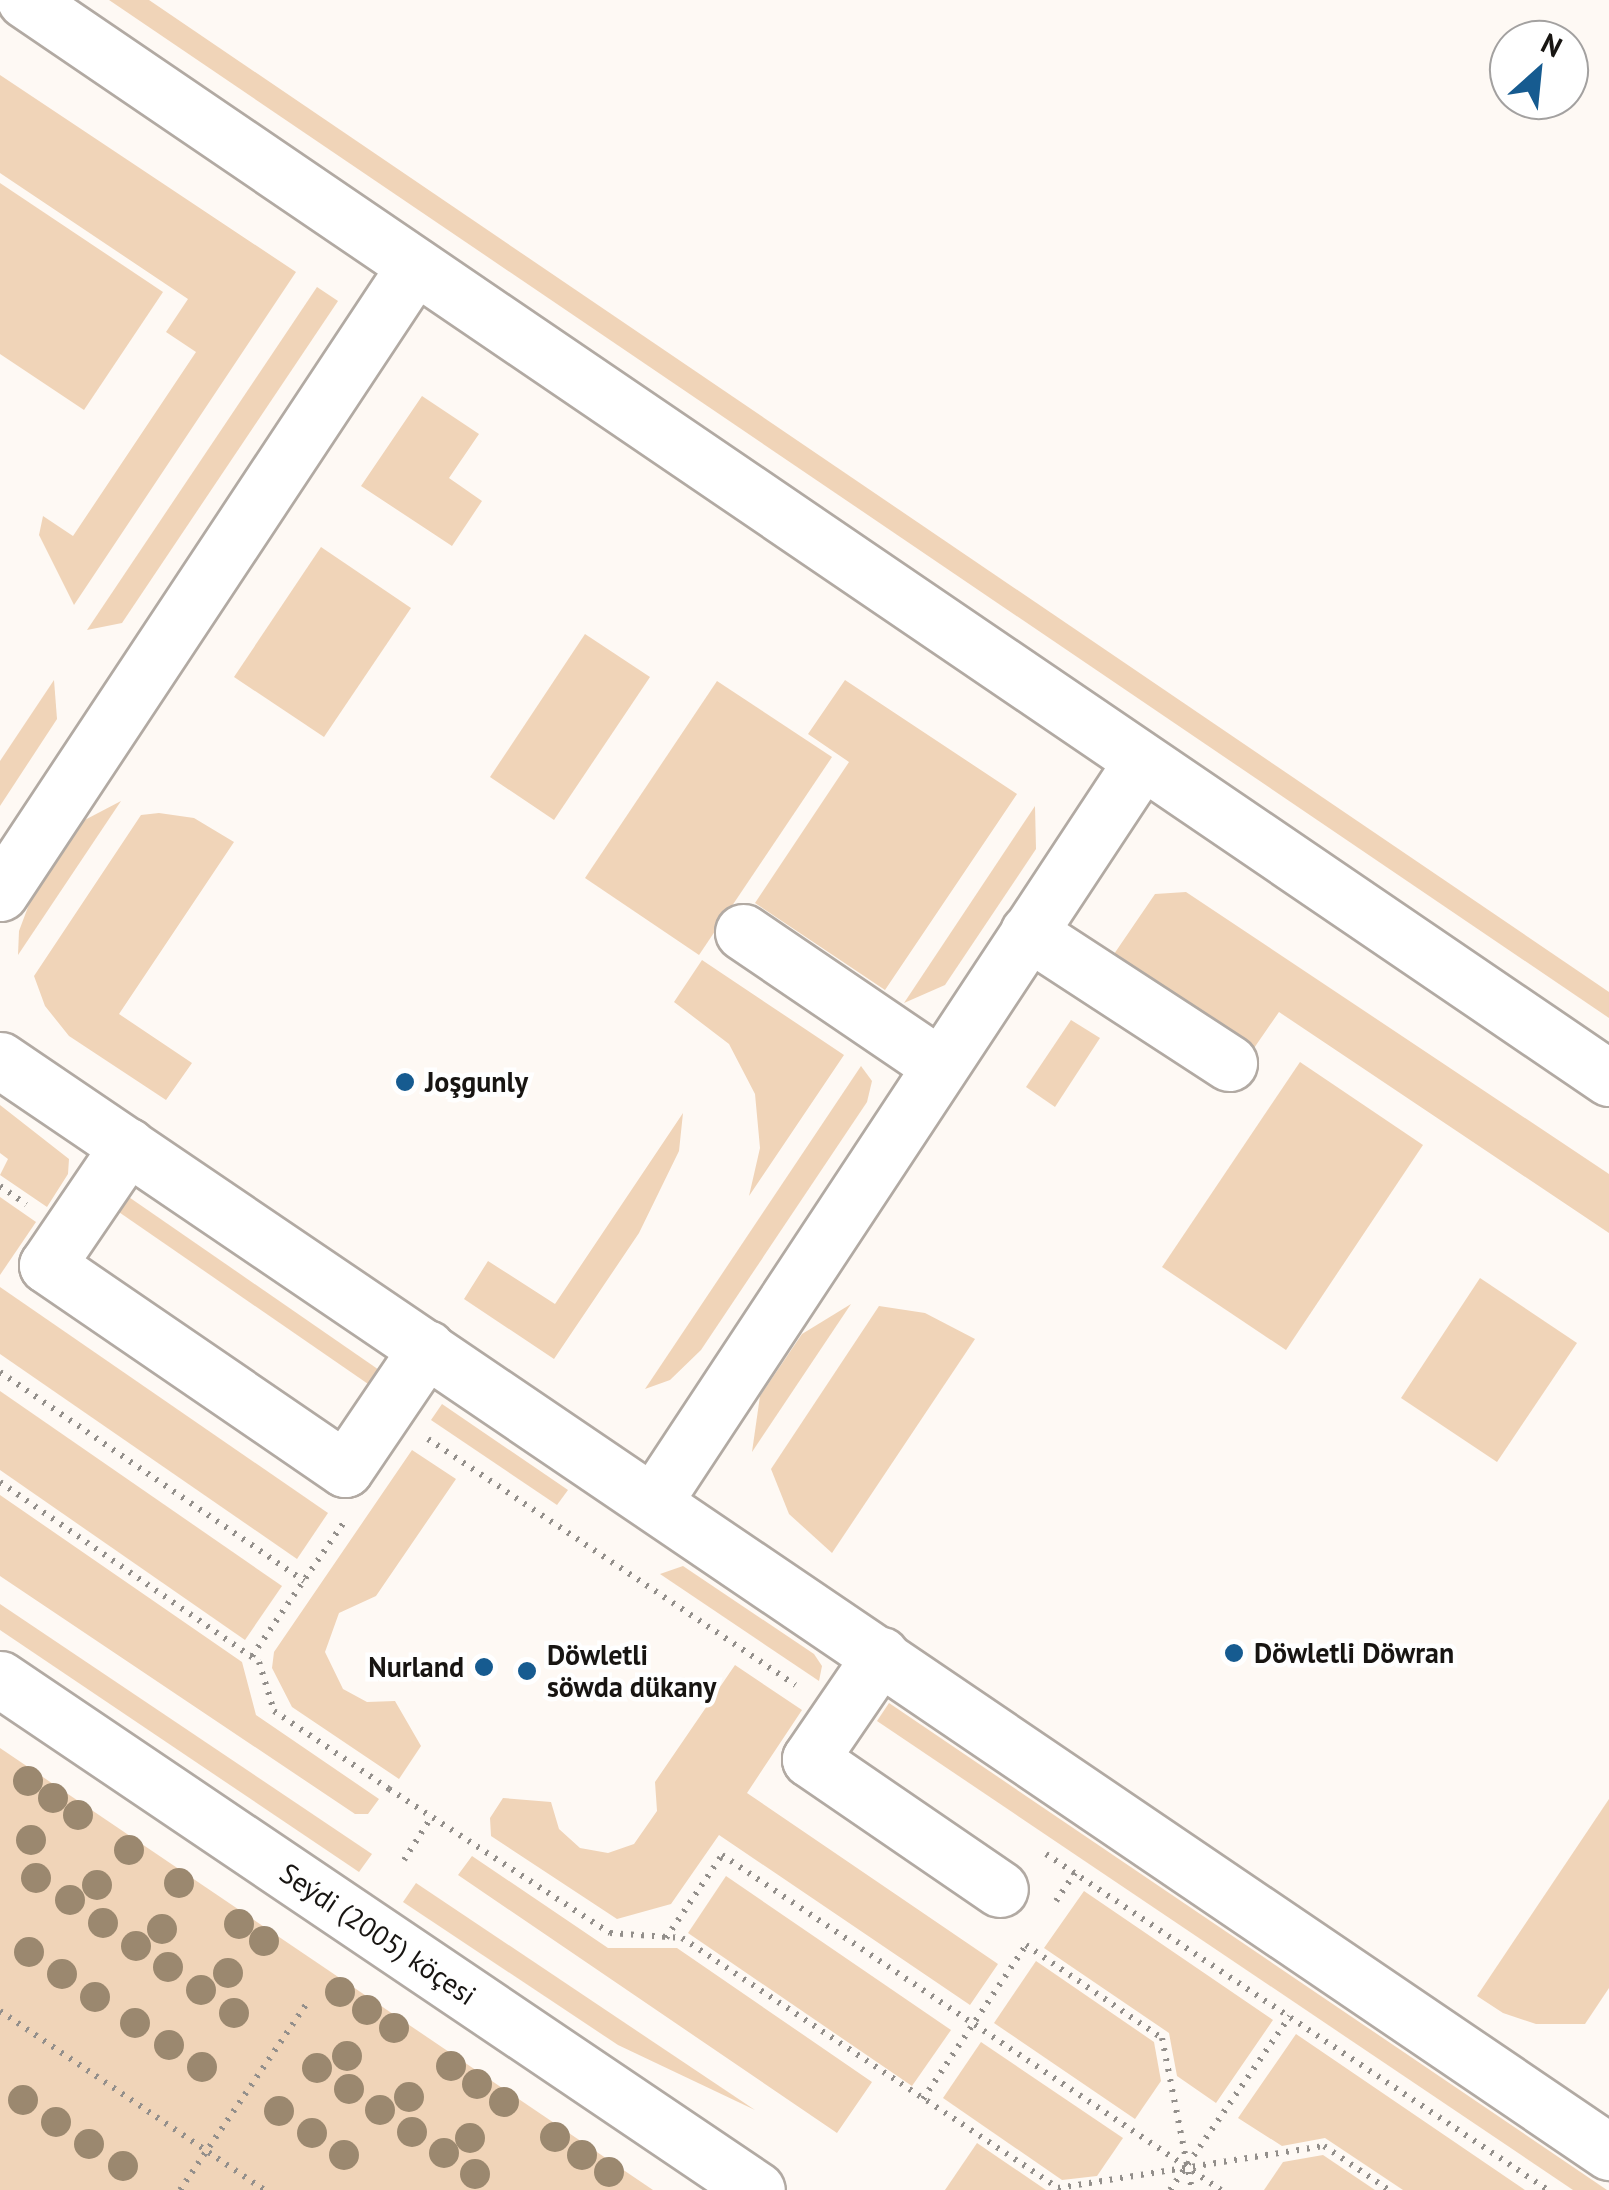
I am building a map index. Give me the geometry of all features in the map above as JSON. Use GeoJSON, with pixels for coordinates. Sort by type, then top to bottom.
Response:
{"type":"FeatureCollection","features":[{"type":"Feature","properties":{"kind":"street"},"geometry":{"type":"LineString","coordinates":[[25,0],[1609,1078]]}},
{"type":"Feature","properties":{"kind":"street"},"geometry":{"type":"LineString","coordinates":[[0,893],[416,266]]}},
{"type":"Feature","properties":{"kind":"street"},"geometry":{"type":"LineString","coordinates":[[654,1500],[1142,760]]}},
{"type":"Feature","properties":{"kind":"street"},"geometry":{"type":"LineString","coordinates":[[743,932],[940,1066]]}},
{"type":"Feature","properties":{"kind":"street"},"geometry":{"type":"LineString","coordinates":[[1028,932],[1229,1063]]}},
{"type":"Feature","properties":{"kind":"street"},"geometry":{"type":"LineString","coordinates":[[0,1060],[654,1500],[1609,2152]]}},
{"type":"Feature","properties":{"kind":"street"},"geometry":{"type":"LineString","coordinates":[[128,1146],[47,1266],[345,1470],[428,1348]]}},
{"type":"Feature","properties":{"kind":"street"},"geometry":{"type":"LineString","coordinates":[[881,1655],[810,1759],[1000,1889]]}},
{"type":"Feature","properties":{"kind":"street","name":"Seýdi (2005) köçesi"},"geometry":{"type":"LineString","coordinates":[[0,1679],[757,2190]]}},
{"type":"Feature","properties":{"kind":"path"},"geometry":{"type":"LineString","coordinates":[[0,1372],[304,1581]]}},
{"type":"Feature","properties":{"kind":"path"},"geometry":{"type":"LineString","coordinates":[[426,1437],[840,1716]]}},
{"type":"Feature","properties":{"kind":"path"},"geometry":{"type":"LineString","coordinates":[[0,1482],[252,1656],[274,1711],[610,1933],[682,1938],[1058,2188],[1324,2146],[1388,2190]]}},
{"type":"Feature","properties":{"kind":"path"},"geometry":{"type":"LineString","coordinates":[[252,1656],[356,1504]]}},
{"type":"Feature","properties":{"kind":"path"},"geometry":{"type":"LineString","coordinates":[[404,1860],[432,1816]]}},
{"type":"Feature","properties":{"kind":"path"},"geometry":{"type":"LineString","coordinates":[[1043,1852],[1548,2190]]}},
{"type":"Feature","properties":{"kind":"path"},"geometry":{"type":"LineString","coordinates":[[666,1938],[722,1854],[1221,2190]]}},
{"type":"Feature","properties":{"kind":"path"},"geometry":{"type":"LineString","coordinates":[[1044,1918],[1074,1874]]}},
{"type":"Feature","properties":{"kind":"path"},"geometry":{"type":"LineString","coordinates":[[923,2099],[1035,1932]]}},
{"type":"Feature","properties":{"kind":"path"},"geometry":{"type":"LineString","coordinates":[[1026,1945],[1162,2038],[1192,2190]]}},
{"type":"Feature","properties":{"kind":"path"},"geometry":{"type":"LineString","coordinates":[[180,2190],[309,2000]]}},
{"type":"Feature","properties":{"kind":"path"},"geometry":{"type":"LineString","coordinates":[[0,2012],[264,2190]]}},
{"type":"Feature","properties":{"kind":"path"},"geometry":{"type":"LineString","coordinates":[[1170,2190],[1290,2016]]}},
{"type":"Feature","properties":{"kind":"shaded area"},"geometry":{"type":"Polygon","coordinates":[[[109,0],[149,0],[1609,992],[1609,1018],[109,0]]]}},
{"type":"Feature","properties":{"kind":"shaded area"},"geometry":{"type":"Polygon","coordinates":[[[0,75],[296,272],[74,605],[39,535],[43,516],[73,536],[196,352],[166,332],[188,299],[0,173],[0,75]]]}},
{"type":"Feature","properties":{"kind":"shaded area"},"geometry":{"type":"Polygon","coordinates":[[[0,183],[163,292],[84,410],[0,354],[0,183]]]}},
{"type":"Feature","properties":{"kind":"shaded area"},"geometry":{"type":"Polygon","coordinates":[[[317,287],[338,301],[122,623],[87,630],[317,287]]]}},
{"type":"Feature","properties":{"kind":"shaded area"},"geometry":{"type":"Polygon","coordinates":[[[422,396],[479,434],[449,478],[482,501],[452,546],[361,486],[422,396]]]}},
{"type":"Feature","properties":{"kind":"shaded area"},"geometry":{"type":"Polygon","coordinates":[[[321,547],[411,608],[324,737],[234,677],[321,547]]]}},
{"type":"Feature","properties":{"kind":"shaded area"},"geometry":{"type":"Polygon","coordinates":[[[585,634],[650,677],[554,820],[490,777],[585,634]]]}},
{"type":"Feature","properties":{"kind":"shaded area"},"geometry":{"type":"Polygon","coordinates":[[[54,680],[57,719],[0,806],[0,761],[54,680]]]}},
{"type":"Feature","properties":{"kind":"shaded area"},"geometry":{"type":"Polygon","coordinates":[[[845,680],[1017,794],[885,990],[755,903],[849,762],[808,734],[845,680]]]}},
{"type":"Feature","properties":{"kind":"shaded area"},"geometry":{"type":"Polygon","coordinates":[[[717,681],[832,757],[699,955],[585,878],[717,681]]]}},
{"type":"Feature","properties":{"kind":"shaded area"},"geometry":{"type":"Polygon","coordinates":[[[121,801],[18,955],[19,931],[37,883],[79,823],[121,801]]]}},
{"type":"Feature","properties":{"kind":"shaded area"},"geometry":{"type":"Polygon","coordinates":[[[1035,806],[1036,849],[945,985],[904,1003],[1035,806]]]}},
{"type":"Feature","properties":{"kind":"shaded area"},"geometry":{"type":"Polygon","coordinates":[[[159,813],[194,818],[234,842],[119,1014],[192,1063],[166,1100],[69,1036],[45,1006],[34,976],[141,815],[159,813]]]}},
{"type":"Feature","properties":{"kind":"shaded area"},"geometry":{"type":"Polygon","coordinates":[[[1186,892],[1609,1174],[1609,1233],[1279,1012],[1252,1051],[1112,957],[1155,894],[1186,892]]]}},
{"type":"Feature","properties":{"kind":"shaded area"},"geometry":{"type":"Polygon","coordinates":[[[702,960],[844,1055],[749,1196],[760,1148],[755,1094],[729,1044],[674,1002],[702,960]]]}},
{"type":"Feature","properties":{"kind":"shaded area"},"geometry":{"type":"Polygon","coordinates":[[[1071,1020],[1100,1038],[1055,1107],[1026,1087],[1071,1020]]]}},
{"type":"Feature","properties":{"kind":"shaded area"},"geometry":{"type":"Polygon","coordinates":[[[1300,1062],[1423,1145],[1286,1350],[1162,1267],[1300,1062]]]}},
{"type":"Feature","properties":{"kind":"shaded area"},"geometry":{"type":"Polygon","coordinates":[[[861,1066],[872,1081],[867,1102],[701,1350],[670,1380],[645,1389],[861,1066]]]}},
{"type":"Feature","properties":{"kind":"shaded area"},"geometry":{"type":"Polygon","coordinates":[[[0,1105],[69,1159],[68,1174],[47,1207],[0,1175],[8,1159],[0,1153],[0,1105]]]}},
{"type":"Feature","properties":{"kind":"shaded area"},"geometry":{"type":"Polygon","coordinates":[[[683,1113],[679,1151],[639,1233],[554,1359],[464,1299],[488,1261],[555,1304],[683,1113]]]}},
{"type":"Feature","properties":{"kind":"shaded area"},"geometry":{"type":"Polygon","coordinates":[[[123,1193],[382,1372],[371,1386],[113,1208],[123,1193]]]}},
{"type":"Feature","properties":{"kind":"shaded area"},"geometry":{"type":"Polygon","coordinates":[[[0,1197],[36,1222],[0,1275],[0,1197]]]}},
{"type":"Feature","properties":{"kind":"shaded area"},"geometry":{"type":"Polygon","coordinates":[[[1480,1278],[1577,1343],[1497,1462],[1401,1398],[1480,1278]]]}},
{"type":"Feature","properties":{"kind":"shaded area"},"geometry":{"type":"Polygon","coordinates":[[[0,1287],[328,1513],[297,1559],[0,1354],[0,1287]]]}},
{"type":"Feature","properties":{"kind":"shaded area"},"geometry":{"type":"Polygon","coordinates":[[[851,1304],[752,1452],[760,1396],[802,1334],[851,1304]]]}},
{"type":"Feature","properties":{"kind":"shaded area"},"geometry":{"type":"Polygon","coordinates":[[[879,1306],[925,1313],[975,1339],[832,1553],[789,1514],[771,1469],[879,1306]]]}},
{"type":"Feature","properties":{"kind":"shaded area"},"geometry":{"type":"Polygon","coordinates":[[[0,1391],[282,1586],[245,1640],[0,1470],[0,1391]]]}},
{"type":"Feature","properties":{"kind":"shaded area"},"geometry":{"type":"Polygon","coordinates":[[[442,1404],[568,1490],[557,1505],[431,1420],[442,1404]]]}},
{"type":"Feature","properties":{"kind":"shaded area"},"geometry":{"type":"Polygon","coordinates":[[[412,1450],[456,1479],[376,1596],[339,1613],[325,1652],[343,1689],[367,1702],[395,1701],[421,1746],[399,1779],[292,1707],[272,1668],[274,1652],[412,1450]]]}},
{"type":"Feature","properties":{"kind":"shaded area"},"geometry":{"type":"Polygon","coordinates":[[[0,1495],[242,1662],[256,1715],[379,1799],[368,1814],[355,1814],[0,1576],[0,1495]]]}},
{"type":"Feature","properties":{"kind":"shaded area"},"geometry":{"type":"Polygon","coordinates":[[[683,1566],[814,1654],[822,1666],[819,1681],[660,1574],[683,1566]]]}},
{"type":"Feature","properties":{"kind":"shaded area"},"geometry":{"type":"Polygon","coordinates":[[[0,1604],[372,1854],[359,1872],[0,1630],[0,1604]]]}},
{"type":"Feature","properties":{"kind":"shaded area"},"geometry":{"type":"Polygon","coordinates":[[[735,1665],[802,1710],[747,1793],[998,1964],[970,2005],[719,1835],[671,1904],[617,1919],[491,1836],[490,1818],[503,1798],[551,1802],[559,1829],[580,1848],[608,1853],[634,1844],[657,1811],[655,1782],[735,1665]]]}},
{"type":"Feature","properties":{"kind":"shaded area"},"geometry":{"type":"Polygon","coordinates":[[[889,1703],[1607,2190],[1573,2190],[877,1721],[889,1703]]]}},
{"type":"Feature","properties":{"kind":"shaded area"},"geometry":{"type":"Polygon","coordinates":[[[0,1748],[653,2190],[0,2190],[0,1748]]]}},
{"type":"Feature","properties":{"kind":"shaded area"},"geometry":{"type":"Polygon","coordinates":[[[1609,1799],[1609,1988],[1585,2024],[1536,2024],[1503,2013],[1477,1996],[1609,1799]]]}},
{"type":"Feature","properties":{"kind":"shaded area"},"geometry":{"type":"Polygon","coordinates":[[[472,1856],[608,1948],[677,1948],[872,2082],[837,2133],[458,1875],[472,1856]]]}},
{"type":"Feature","properties":{"kind":"shaded area"},"geometry":{"type":"Polygon","coordinates":[[[726,1876],[951,2030],[912,2086],[688,1933],[726,1876]]]}},
{"type":"Feature","properties":{"kind":"shaded area"},"geometry":{"type":"Polygon","coordinates":[[[416,1883],[755,2110],[618,2045],[403,1902],[416,1883]]]}},
{"type":"Feature","properties":{"kind":"shaded area"},"geometry":{"type":"Polygon","coordinates":[[[1084,1891],[1273,2020],[1216,2103],[1177,2076],[1169,2033],[1044,1948],[1084,1891]]]}},
{"type":"Feature","properties":{"kind":"shaded area"},"geometry":{"type":"Polygon","coordinates":[[[1036,1961],[1154,2042],[1161,2081],[1135,2119],[994,2023],[1036,1961]]]}},
{"type":"Feature","properties":{"kind":"shaded area"},"geometry":{"type":"Polygon","coordinates":[[[1296,2034],[1525,2190],[1403,2190],[1325,2138],[1282,2146],[1238,2118],[1296,2034]]]}},
{"type":"Feature","properties":{"kind":"shaded area"},"geometry":{"type":"Polygon","coordinates":[[[981,2042],[1123,2138],[1097,2176],[1062,2180],[943,2098],[981,2042]]]}},
{"type":"Feature","properties":{"kind":"shaded area"},"geometry":{"type":"Polygon","coordinates":[[[977,2143],[1046,2190],[945,2190],[977,2143]]]}},
{"type":"Feature","properties":{"kind":"shaded area"},"geometry":{"type":"Polygon","coordinates":[[[1323,2155],[1375,2190],[1264,2190],[1283,2162],[1323,2155]]]}},
{"type":"Feature","properties":{"kind":"place","name":"Joşgunly"},"geometry":{"type":"Point","coordinates":[405,1082]}},
{"type":"Feature","properties":{"kind":"place","name":"Döwletli Döwran"},"geometry":{"type":"Point","coordinates":[1234,1653]}},
{"type":"Feature","properties":{"kind":"place","name":"Nurland"},"geometry":{"type":"Point","coordinates":[484,1667]}},
{"type":"Feature","properties":{"kind":"place","name":"Döwletli söwda dükany"},"geometry":{"type":"Point","coordinates":[527,1671]}}]}
